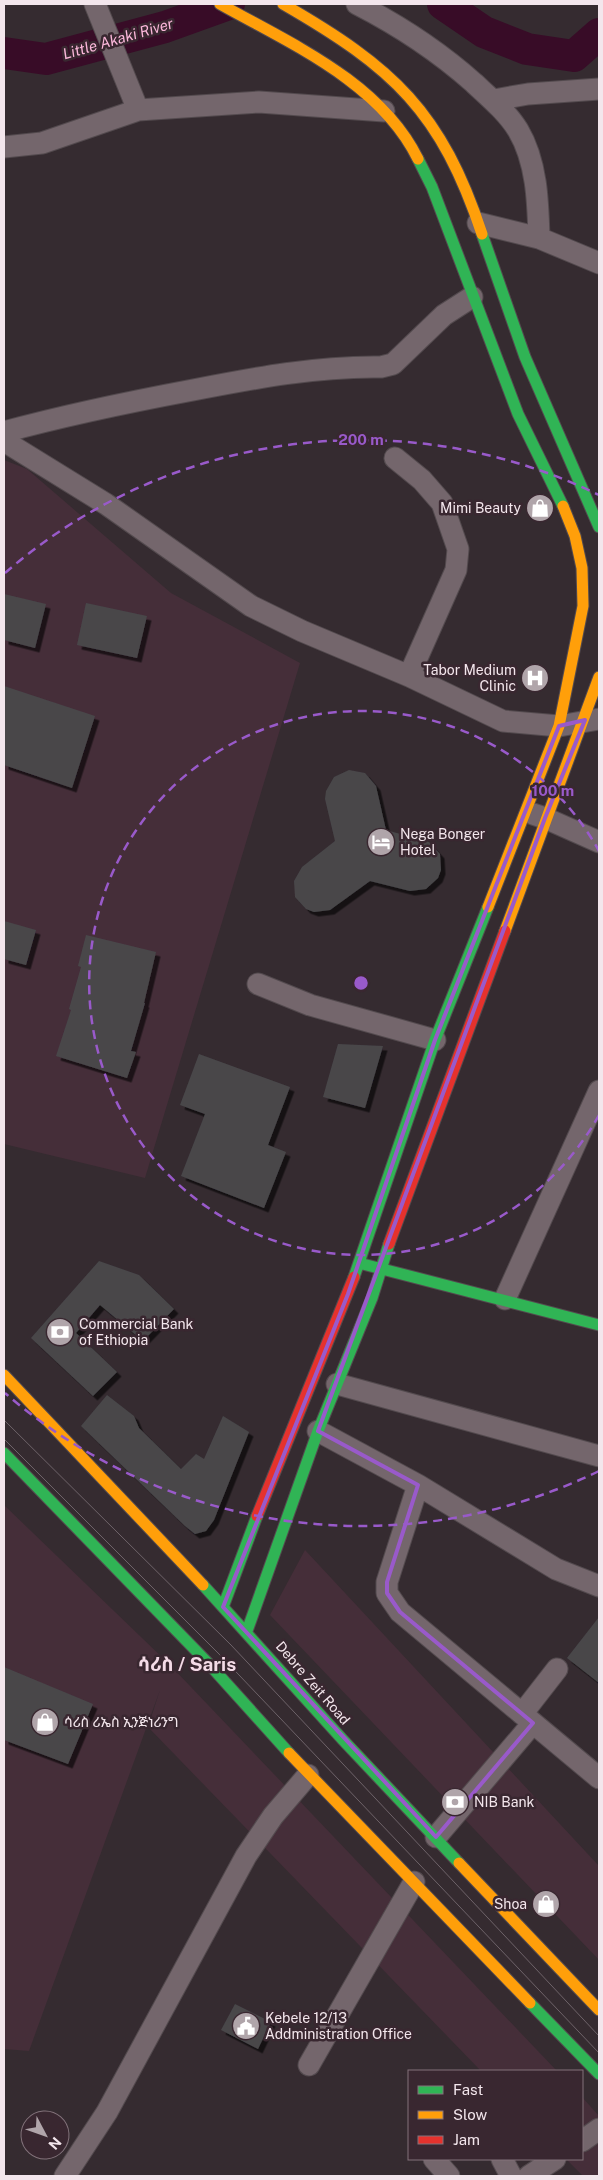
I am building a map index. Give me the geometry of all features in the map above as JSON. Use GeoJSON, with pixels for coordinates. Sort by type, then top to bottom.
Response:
{"type":"FeatureCollection","features":[{"type":"Feature","properties":{"kind":"main road"},"geometry":{"type":"LineString","coordinates":[[220,4],[332,68],[384,111],[412,147],[432,187],[472,297],[518,414],[566,511],[575,536],[582,568],[583,606],[559,726],[536,815],[380,1267],[372,1298],[318,1431],[247,1631]]}},
{"type":"Feature","properties":{"kind":"main road"},"geometry":{"type":"LineString","coordinates":[[283,4],[317,23],[368,58],[400,87],[428,118],[457,169],[478,222],[538,392],[599,526]]}},
{"type":"Feature","properties":{"kind":"main road"},"geometry":{"type":"LineString","coordinates":[[223,1607],[250,1532],[359,1263],[436,1040],[536,815],[592,720],[599,677]]}},
{"type":"Feature","properties":{"kind":"main road"},"geometry":{"type":"LineString","coordinates":[[359,1263],[505,1299],[599,1325]]}},
{"type":"Feature","properties":{"kind":"main road","name":"Debre Zeit Road"},"geometry":{"type":"LineString","coordinates":[[4,1375],[247,1631],[343,1740],[599,2010]]}},
{"type":"Feature","properties":{"kind":"main road"},"geometry":{"type":"LineString","coordinates":[[4,1453],[208,1663],[308,1775],[599,2074]]}},
{"type":"Feature","properties":{"kind":"street"},"geometry":{"type":"LineString","coordinates":[[357,4],[394,22],[445,58],[494,100],[518,130],[530,159],[538,196],[539,238]]}},
{"type":"Feature","properties":{"kind":"street"},"geometry":{"type":"LineString","coordinates":[[97,7],[136,105]]}},
{"type":"Feature","properties":{"kind":"street"},"geometry":{"type":"LineString","coordinates":[[494,100],[528,94],[599,89]]}},
{"type":"Feature","properties":{"kind":"street"},"geometry":{"type":"LineString","coordinates":[[4,147],[42,143],[136,105],[259,102],[384,111]]}},
{"type":"Feature","properties":{"kind":"street"},"geometry":{"type":"LineString","coordinates":[[478,222],[539,238],[599,263]]}},
{"type":"Feature","properties":{"kind":"street"},"geometry":{"type":"LineString","coordinates":[[4,432],[127,403],[232,382],[299,371],[381,367],[393,364],[444,315],[472,297]]}},
{"type":"Feature","properties":{"kind":"street"},"geometry":{"type":"LineString","coordinates":[[4,440],[106,504],[251,606],[503,721],[559,726],[592,720]]}},
{"type":"Feature","properties":{"kind":"street"},"geometry":{"type":"LineString","coordinates":[[396,458],[422,480],[442,503],[458,548],[456,570],[408,676]]}},
{"type":"Feature","properties":{"kind":"street"},"geometry":{"type":"LineString","coordinates":[[536,815],[599,842]]}},
{"type":"Feature","properties":{"kind":"street"},"geometry":{"type":"LineString","coordinates":[[258,984],[310,1005],[436,1040]]}},
{"type":"Feature","properties":{"kind":"street"},"geometry":{"type":"LineString","coordinates":[[505,1299],[599,1091]]}},
{"type":"Feature","properties":{"kind":"street"},"geometry":{"type":"LineString","coordinates":[[337,1384],[599,1456]]}},
{"type":"Feature","properties":{"kind":"street"},"geometry":{"type":"LineString","coordinates":[[318,1431],[418,1485],[556,1569],[599,1586]]}},
{"type":"Feature","properties":{"kind":"street"},"geometry":{"type":"LineString","coordinates":[[418,1485],[387,1582],[387,1593],[400,1612],[599,1778]]}},
{"type":"Feature","properties":{"kind":"street"},"geometry":{"type":"LineString","coordinates":[[436,1837],[527,1718],[557,1669]]}},
{"type":"Feature","properties":{"kind":"street"},"geometry":{"type":"LineString","coordinates":[[65,2176],[107,2112],[246,1856],[274,1816],[308,1775]]}},
{"type":"Feature","properties":{"kind":"street"},"geometry":{"type":"LineString","coordinates":[[310,2065],[414,1882]]}},
{"type":"Feature","properties":{"kind":"street"},"geometry":{"type":"LineString","coordinates":[[583,2139],[599,2129]]}},
{"type":"Feature","properties":{"kind":"street"},"geometry":{"type":"LineString","coordinates":[[435,2160],[449,2176]]}},
{"type":"Feature","properties":{"kind":"street"},"geometry":{"type":"LineString","coordinates":[[503,2160],[511,2176]]}},
{"type":"Feature","properties":{"kind":"street"},"geometry":{"type":"LineString","coordinates":[[528,2176],[553,2160]]}},
{"type":"Feature","properties":{"kind":"highlighted area"},"geometry":{"type":"Polygon","coordinates":[[[585,720],[545,818],[318,1431],[418,1485],[387,1582],[387,1593],[400,1612],[533,1723],[436,1837],[223,1607],[348,1294],[435,1040],[559,726],[585,720]]]}},
{"type":"Feature","properties":{"kind":"shaded area"},"geometry":{"type":"Polygon","coordinates":[[[4,460],[27,469],[171,593],[300,663],[145,1178],[4,1144],[4,460]]]}},
{"type":"Feature","properties":{"kind":"shaded area"},"geometry":{"type":"Polygon","coordinates":[[[4,1505],[169,1664],[556,2070],[480,2070],[148,1727],[160,1690],[29,2051],[4,2049],[4,1505]]]}},
{"type":"Feature","properties":{"kind":"shaded area"},"geometry":{"type":"Polygon","coordinates":[[[305,1550],[599,1866],[599,1960],[270,1615],[305,1550]]]}},
{"type":"Feature","properties":{"kind":"shaded area"},"geometry":{"type":"Polygon","coordinates":[[[583,2098],[599,2116],[599,2176],[583,2176],[567,2160],[583,2160],[583,2098]]]}},
{"type":"Feature","properties":{"kind":"building"},"geometry":{"type":"Polygon","coordinates":[[[4,594],[46,604],[35,648],[4,640],[4,594]]]}},
{"type":"Feature","properties":{"kind":"building"},"geometry":{"type":"Polygon","coordinates":[[[86,603],[147,616],[137,658],[77,645],[86,603]]]}},
{"type":"Feature","properties":{"kind":"building"},"geometry":{"type":"Polygon","coordinates":[[[4,686],[95,716],[72,788],[4,765],[4,686]]]}},
{"type":"Feature","properties":{"kind":"building","name":"Nega Bonger Hotel"},"geometry":{"type":"Polygon","coordinates":[[[349,770],[365,773],[376,786],[386,830],[429,842],[440,854],[441,870],[438,878],[426,889],[410,891],[370,881],[330,910],[314,912],[306,909],[295,897],[294,881],[302,867],[335,841],[325,799],[326,791],[334,777],[349,770]]]}},
{"type":"Feature","properties":{"kind":"building"},"geometry":{"type":"Polygon","coordinates":[[[4,921],[36,930],[26,965],[4,959],[4,921]]]}},
{"type":"Feature","properties":{"kind":"building"},"geometry":{"type":"Polygon","coordinates":[[[86,935],[156,952],[145,1003],[131,1051],[136,1052],[127,1078],[56,1056],[71,1010],[69,1009],[81,967],[78,966],[86,935]]]}},
{"type":"Feature","properties":{"kind":"building"},"geometry":{"type":"Polygon","coordinates":[[[338,1044],[383,1046],[365,1108],[323,1097],[338,1044]]]}},
{"type":"Feature","properties":{"kind":"building"},"geometry":{"type":"Polygon","coordinates":[[[199,1054],[290,1087],[268,1145],[286,1152],[264,1208],[181,1176],[205,1114],[180,1105],[199,1054]]]}},
{"type":"Feature","properties":{"kind":"building"},"geometry":{"type":"Polygon","coordinates":[[[99,1261],[139,1275],[174,1309],[143,1341],[100,1305],[76,1333],[117,1372],[93,1396],[31,1338],[99,1261]]]}},
{"type":"Feature","properties":{"kind":"building"},"geometry":{"type":"Polygon","coordinates":[[[107,1395],[134,1416],[139,1428],[181,1469],[196,1454],[204,1459],[223,1416],[249,1432],[214,1520],[206,1531],[195,1534],[185,1526],[81,1426],[107,1395]]]}},
{"type":"Feature","properties":{"kind":"building"},"geometry":{"type":"Polygon","coordinates":[[[599,1617],[599,1683],[567,1658],[599,1617]]]}},
{"type":"Feature","properties":{"kind":"building","name":"ሳሪስ ሪኤስ ኢንጅነሪንግ"},"geometry":{"type":"Polygon","coordinates":[[[4,1667],[93,1704],[68,1764],[4,1740],[4,1667]]]}},
{"type":"Feature","properties":{"kind":"building","name":"Kebele 12/13 Addministration Office"},"geometry":{"type":"Polygon","coordinates":[[[235,2004],[271,2022],[258,2049],[221,2030],[235,2004]]]}},
{"type":"Feature","properties":{"kind":"waterway","name":"Little Akaki River"},"geometry":{"type":"LineString","coordinates":[[4,53],[46,59],[165,27],[229,4]]}},
{"type":"Feature","properties":{"kind":"waterway","name":"Little Akaki River"},"geometry":{"type":"LineString","coordinates":[[443,4],[484,32],[527,49],[574,56],[599,34]]}},
{"type":"Feature","properties":{"kind":"tram line"},"geometry":{"type":"LineString","coordinates":[[4,1420],[231,1645],[599,2036]]}},
{"type":"Feature","properties":{"kind":"tram line"},"geometry":{"type":"LineString","coordinates":[[4,1439],[219,1654],[599,2053]]}},
{"type":"Feature","properties":{"kind":"traffic: fast"},"geometry":{"type":"LineString","coordinates":[[418,159],[432,187],[518,414],[563,506]]}},
{"type":"Feature","properties":{"kind":"traffic: fast"},"geometry":{"type":"LineString","coordinates":[[482,234],[525,357],[599,527]]}},
{"type":"Feature","properties":{"kind":"traffic: fast"},"geometry":{"type":"LineString","coordinates":[[354,1277],[435,1040],[488,907]]}},
{"type":"Feature","properties":{"kind":"traffic: fast"},"geometry":{"type":"LineString","coordinates":[[247,1631],[318,1431],[372,1298],[389,1244]]}},
{"type":"Feature","properties":{"kind":"traffic: fast"},"geometry":{"type":"LineString","coordinates":[[359,1263],[599,1325]]}},
{"type":"Feature","properties":{"kind":"traffic: fast"},"geometry":{"type":"LineString","coordinates":[[4,1453],[208,1663],[289,1753]]}},
{"type":"Feature","properties":{"kind":"traffic: fast"},"geometry":{"type":"LineString","coordinates":[[223,1607],[257,1516]]}},
{"type":"Feature","properties":{"kind":"traffic: fast"},"geometry":{"type":"LineString","coordinates":[[203,1585],[343,1740],[459,1863]]}},
{"type":"Feature","properties":{"kind":"traffic: fast"},"geometry":{"type":"LineString","coordinates":[[530,2003],[599,2074]]}},
{"type":"Feature","properties":{"kind":"traffic: slow"},"geometry":{"type":"LineString","coordinates":[[220,4],[304,50],[357,87],[381,108],[401,132],[418,159]]}},
{"type":"Feature","properties":{"kind":"traffic: slow"},"geometry":{"type":"LineString","coordinates":[[283,4],[322,27],[355,50],[384,72],[409,97],[430,124],[449,155],[466,191],[482,234]]}},
{"type":"Feature","properties":{"kind":"traffic: slow"},"geometry":{"type":"LineString","coordinates":[[488,907],[559,726],[583,606],[582,568],[575,536],[563,506]]}},
{"type":"Feature","properties":{"kind":"traffic: slow"},"geometry":{"type":"LineString","coordinates":[[505,931],[599,677]]}},
{"type":"Feature","properties":{"kind":"traffic: slow"},"geometry":{"type":"LineString","coordinates":[[4,1375],[203,1585]]}},
{"type":"Feature","properties":{"kind":"traffic: slow"},"geometry":{"type":"LineString","coordinates":[[289,1753],[530,2003]]}},
{"type":"Feature","properties":{"kind":"traffic: slow"},"geometry":{"type":"LineString","coordinates":[[459,1863],[599,2010]]}},
{"type":"Feature","properties":{"kind":"traffic: jam"},"geometry":{"type":"LineString","coordinates":[[389,1244],[505,931]]}},
{"type":"Feature","properties":{"kind":"traffic: jam"},"geometry":{"type":"LineString","coordinates":[[257,1516],[354,1277]]}},
{"type":"Feature","properties":{"kind":"place","name":"Mimi Beauty"},"geometry":{"type":"Point","coordinates":[540,508]}},
{"type":"Feature","properties":{"kind":"place","name":"Tabor Medium Clinic"},"geometry":{"type":"Point","coordinates":[535,678]}},
{"type":"Feature","properties":{"kind":"place","name":"Nega Bonger Hotel"},"geometry":{"type":"Point","coordinates":[381,842]}},
{"type":"Feature","properties":{"kind":"place","name":"Commercial Bank of Ethiopia"},"geometry":{"type":"Point","coordinates":[60,1332]}},
{"type":"Feature","properties":{"kind":"place","name":"ሳሪስ ሪኤስ ኢንጅነሪንግ"},"geometry":{"type":"Point","coordinates":[45,1722]}},
{"type":"Feature","properties":{"kind":"place","name":"NIB Bank"},"geometry":{"type":"Point","coordinates":[455,1802]}},
{"type":"Feature","properties":{"kind":"place","name":"Shoa"},"geometry":{"type":"Point","coordinates":[546,1904]}},
{"type":"Feature","properties":{"kind":"place","name":"Kebele 12/13 Addministration Office"},"geometry":{"type":"Point","coordinates":[246,2026]}},
{"type":"Feature","properties":{"kind":"district","name":"ሳሪስ / Saris"},"geometry":{"type":"Point","coordinates":[187,1664]}}]}
